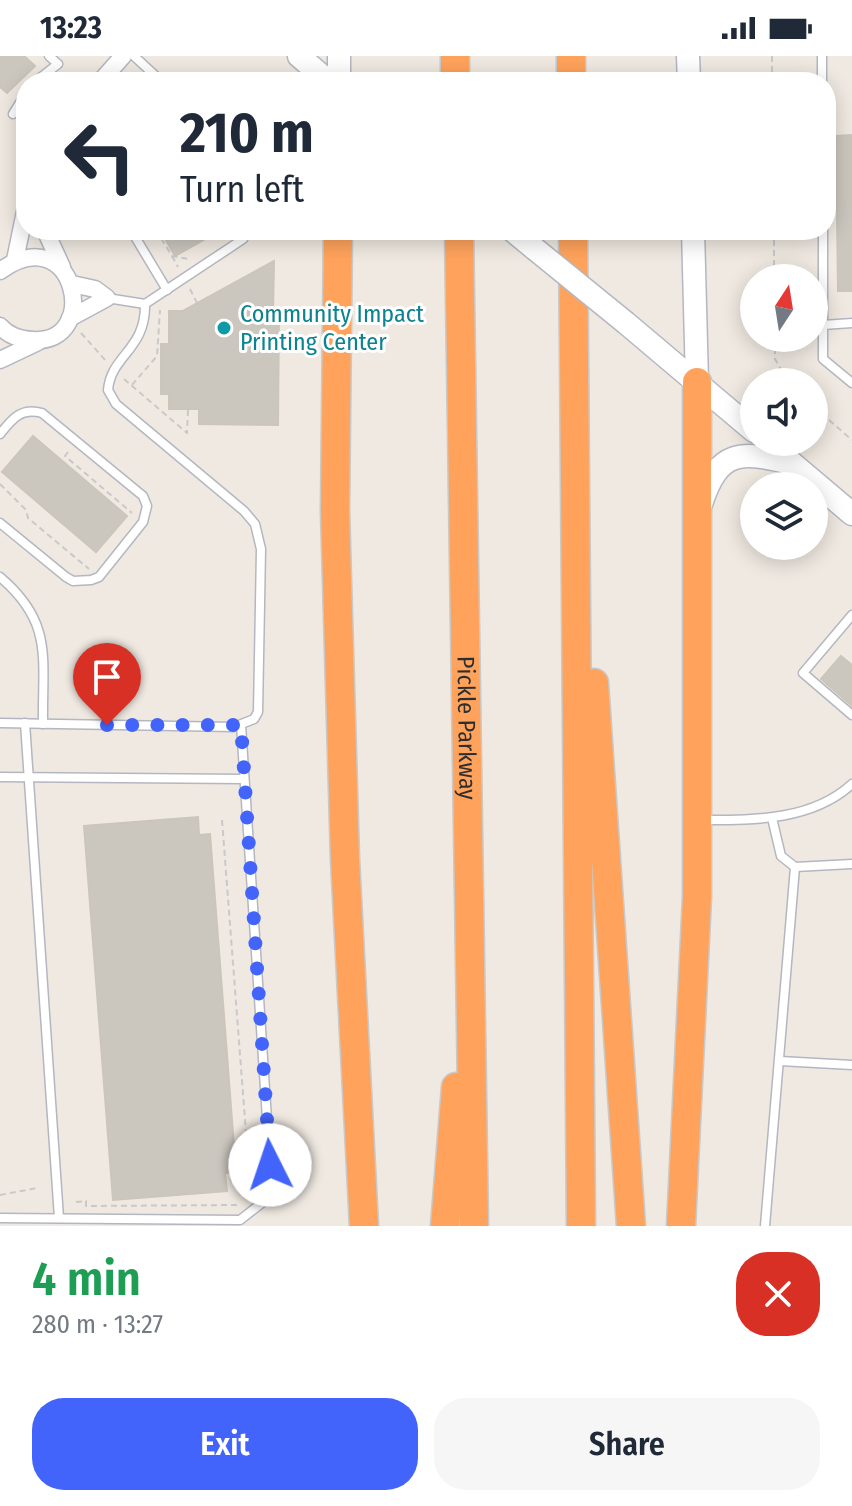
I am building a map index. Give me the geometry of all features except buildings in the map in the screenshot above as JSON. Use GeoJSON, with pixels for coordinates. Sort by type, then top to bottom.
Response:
{"type":"FeatureCollection","features":[{"type":"Feature","properties":{"kind":"highway"},"geometry":{"type":"LineString","coordinates":[[338,240],[336,527],[345,859],[364,1226]]}},
{"type":"Feature","properties":{"kind":"highway","name":"Pickle Parkway"},"geometry":{"type":"LineString","coordinates":[[459,240],[474,1226]]}},
{"type":"Feature","properties":{"kind":"highway"},"geometry":{"type":"LineString","coordinates":[[573,240],[581,1226]]}},
{"type":"Feature","properties":{"kind":"highway"},"geometry":{"type":"LineString","coordinates":[[681,1226],[698,820],[700,509],[697,382]]}},
{"type":"Feature","properties":{"kind":"highway"},"geometry":{"type":"LineString","coordinates":[[575,399],[631,1226]]}},
{"type":"Feature","properties":{"kind":"highway"},"geometry":{"type":"LineString","coordinates":[[445,1226],[470,907]]}},
{"type":"Feature","properties":{"kind":"main road"},"geometry":{"type":"LineString","coordinates":[[299,56],[317,72]]}},
{"type":"Feature","properties":{"kind":"main road"},"geometry":{"type":"LineString","coordinates":[[524,240],[740,419]]}},
{"type":"Feature","properties":{"kind":"main road"},"geometry":{"type":"LineString","coordinates":[[693,240],[697,382]]}},
{"type":"Feature","properties":{"kind":"main road"},"geometry":{"type":"LineString","coordinates":[[700,509],[710,477],[723,463],[737,456],[754,455],[791,463]]}},
{"type":"Feature","properties":{"kind":"main road"},"geometry":{"type":"LineString","coordinates":[[783,456],[852,514]]}},
{"type":"Feature","properties":{"kind":"street"},"geometry":{"type":"LineString","coordinates":[[109,72],[123,56]]}},
{"type":"Feature","properties":{"kind":"street"},"geometry":{"type":"LineString","coordinates":[[15,260],[19,240]]}},
{"type":"Feature","properties":{"kind":"street"},"geometry":{"type":"LineString","coordinates":[[50,240],[69,278],[75,300],[70,318]]}},
{"type":"Feature","properties":{"kind":"street"},"geometry":{"type":"LineString","coordinates":[[0,271],[15,260],[36,257],[54,263],[69,278],[107,298],[70,318],[54,335],[0,360]]}},
{"type":"Feature","properties":{"kind":"street"},"geometry":{"type":"LineString","coordinates":[[0,326],[18,339],[40,341]]}},
{"type":"Feature","properties":{"kind":"lane"},"geometry":{"type":"LineString","coordinates":[[49,56],[61,60]]}},
{"type":"Feature","properties":{"kind":"lane"},"geometry":{"type":"LineString","coordinates":[[134,56],[151,72]]}},
{"type":"Feature","properties":{"kind":"lane"},"geometry":{"type":"LineString","coordinates":[[13,114],[16,109]]}},
{"type":"Feature","properties":{"kind":"lane"},"geometry":{"type":"LineString","coordinates":[[137,240],[167,290]]}},
{"type":"Feature","properties":{"kind":"lane"},"geometry":{"type":"LineString","coordinates":[[107,298],[145,304],[242,240]]}},
{"type":"Feature","properties":{"kind":"lane"},"geometry":{"type":"LineString","coordinates":[[823,240],[823,264]]}},
{"type":"Feature","properties":{"kind":"lane"},"geometry":{"type":"LineString","coordinates":[[0,723],[241,725],[254,719],[261,702],[259,535],[244,511],[110,398],[108,381],[142,333],[145,304]]}},
{"type":"Feature","properties":{"kind":"lane"},"geometry":{"type":"LineString","coordinates":[[828,325],[852,323]]}},
{"type":"Feature","properties":{"kind":"lane"},"geometry":{"type":"LineString","coordinates":[[823,352],[823,359],[852,383]]}},
{"type":"Feature","properties":{"kind":"lane"},"geometry":{"type":"LineString","coordinates":[[0,434],[15,416],[24,411],[42,413],[143,496],[147,506],[143,522],[99,577],[82,582],[66,577],[0,523]]}},
{"type":"Feature","properties":{"kind":"lane"},"geometry":{"type":"LineString","coordinates":[[0,577],[25,598],[41,633],[43,724]]}},
{"type":"Feature","properties":{"kind":"lane"},"geometry":{"type":"LineString","coordinates":[[852,615],[803,673],[852,715]]}},
{"type":"Feature","properties":{"kind":"lane"},"geometry":{"type":"LineString","coordinates":[[25,723],[59,1218]]}},
{"type":"Feature","properties":{"kind":"lane"},"geometry":{"type":"LineString","coordinates":[[0,1218],[240,1220],[272,1195],[241,725]]}},
{"type":"Feature","properties":{"kind":"lane"},"geometry":{"type":"LineString","coordinates":[[0,777],[244,779]]}},
{"type":"Feature","properties":{"kind":"lane"},"geometry":{"type":"LineString","coordinates":[[698,820],[772,818],[829,801],[852,784]]}},
{"type":"Feature","properties":{"kind":"lane"},"geometry":{"type":"LineString","coordinates":[[772,818],[781,856],[795,867],[852,864]]}},
{"type":"Feature","properties":{"kind":"lane"},"geometry":{"type":"LineString","coordinates":[[765,1226],[795,867]]}},
{"type":"Feature","properties":{"kind":"lane"},"geometry":{"type":"LineString","coordinates":[[780,1061],[852,1065]]}},
{"type":"Feature","properties":{"kind":"path"},"geometry":{"type":"LineString","coordinates":[[162,240],[178,268]]}},
{"type":"Feature","properties":{"kind":"path"},"geometry":{"type":"LineString","coordinates":[[774,240],[774,264]]}},
{"type":"Feature","properties":{"kind":"path"},"geometry":{"type":"LineString","coordinates":[[172,256],[190,261]]}},
{"type":"Feature","properties":{"kind":"path"},"geometry":{"type":"LineString","coordinates":[[187,284],[197,303]]}},
{"type":"Feature","properties":{"kind":"path"},"geometry":{"type":"LineString","coordinates":[[132,385],[157,356],[160,310]]}},
{"type":"Feature","properties":{"kind":"path"},"geometry":{"type":"LineString","coordinates":[[81,333],[108,363]]}},
{"type":"Feature","properties":{"kind":"path"},"geometry":{"type":"LineString","coordinates":[[123,378],[187,433],[188,409]]}},
{"type":"Feature","properties":{"kind":"path"},"geometry":{"type":"LineString","coordinates":[[828,419],[852,440]]}},
{"type":"Feature","properties":{"kind":"path"},"geometry":{"type":"LineString","coordinates":[[72,447],[65,456],[138,518]]}},
{"type":"Feature","properties":{"kind":"path"},"geometry":{"type":"LineString","coordinates":[[0,484],[26,510],[28,518],[92,572]]}},
{"type":"Feature","properties":{"kind":"path"},"geometry":{"type":"LineString","coordinates":[[76,1202],[86,1201],[86,1206],[235,1207],[251,1199],[222,820]]}},
{"type":"Feature","properties":{"kind":"path"},"geometry":{"type":"LineString","coordinates":[[0,1195],[37,1188]]}},
{"type":"Feature","properties":{"kind":"place","name":"Community Impact Printing Center"},"geometry":{"type":"Point","coordinates":[224,328]}},
{"type":"Feature","properties":{"kind":"route"},"geometry":{"type":"LineString","coordinates":[[107,725],[241,725],[270,1165]]}}]}
